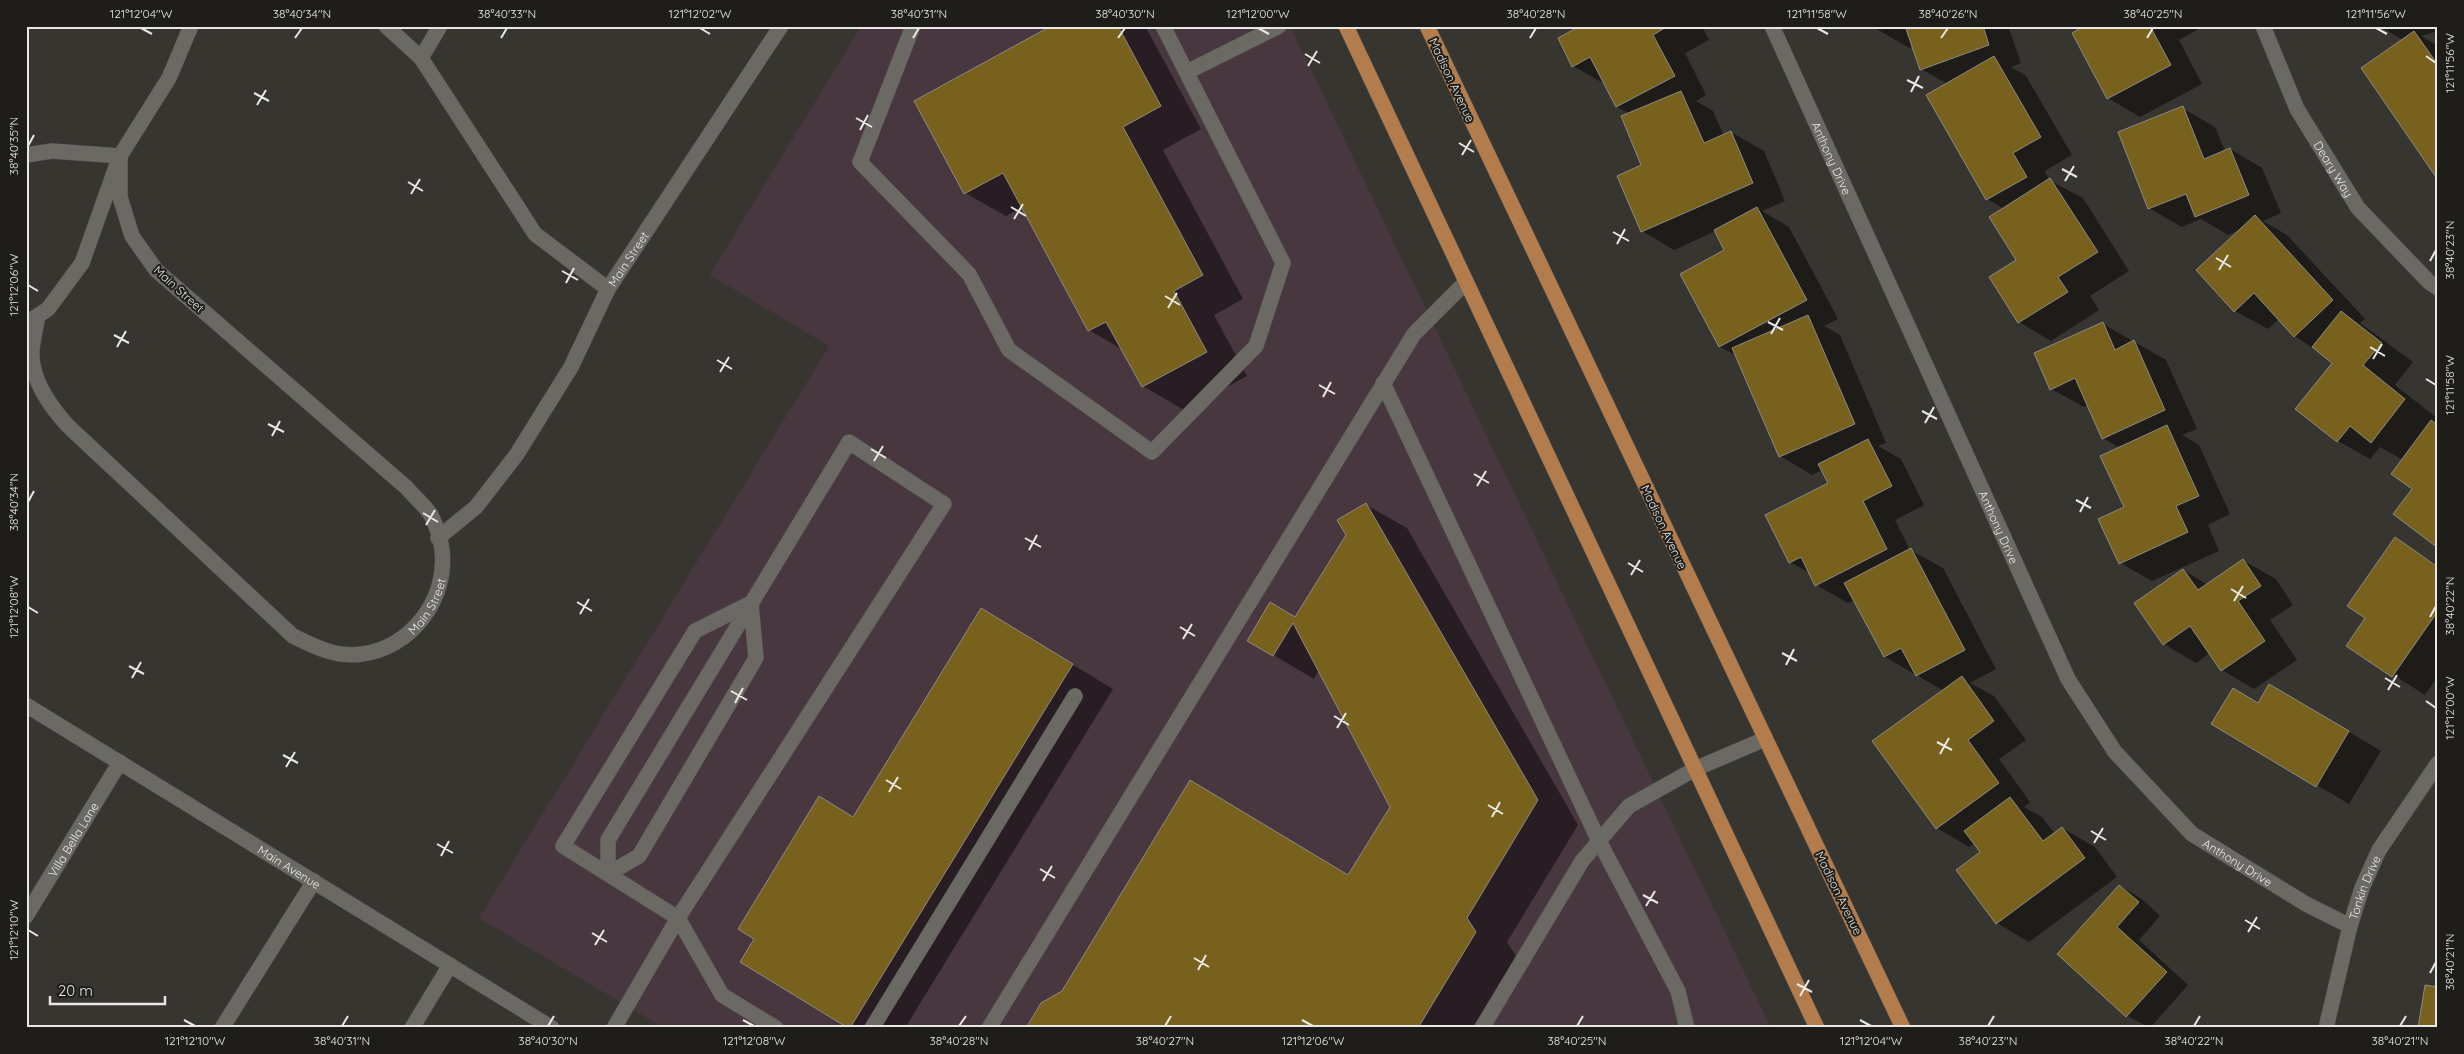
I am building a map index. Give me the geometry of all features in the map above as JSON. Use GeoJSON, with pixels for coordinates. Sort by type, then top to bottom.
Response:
{"type":"FeatureCollection","features":[{"type":"Feature","properties":{"kind":"main road"},"geometry":{"type":"LineString","coordinates":[[1346,26],[1817,1028]]}},
{"type":"Feature","properties":{"kind":"main road","name":"Madison Avenue"},"geometry":{"type":"LineString","coordinates":[[1427,26],[1903,1028]]}},
{"type":"Feature","properties":{"kind":"street","name":"Main Street"},"geometry":{"type":"LineString","coordinates":[[120,156],[120,197],[132,236],[156,270],[407,488],[431,516],[442,550],[440,586],[424,619],[397,643],[362,654],[335,653],[326,652],[293,636],[68,426],[52,408],[40,388],[32,352],[32,320],[48,308],[82,263],[120,156],[169,78],[190,26]]}},
{"type":"Feature","properties":{"kind":"street","name":"Main Street"},"geometry":{"type":"LineString","coordinates":[[386,26],[420,58],[535,234],[608,289],[781,26]]}},
{"type":"Feature","properties":{"kind":"street"},"geometry":{"type":"LineString","coordinates":[[420,58],[440,26]]}},
{"type":"Feature","properties":{"kind":"street"},"geometry":{"type":"LineString","coordinates":[[913,26],[860,162],[969,274],[1009,350],[1152,452],[1256,346],[1283,263],[1163,26]]}},
{"type":"Feature","properties":{"kind":"street"},"geometry":{"type":"LineString","coordinates":[[1187,72],[1279,26]]}},
{"type":"Feature","properties":{"kind":"street","name":"Anthony Drive"},"geometry":{"type":"LineString","coordinates":[[1772,26],[2068,679],[2115,752],[2192,834],[2306,904],[2350,926]]}},
{"type":"Feature","properties":{"kind":"street","name":"Deary Way"},"geometry":{"type":"LineString","coordinates":[[2263,26],[2297,109],[2358,208],[2429,282],[2438,288]]}},
{"type":"Feature","properties":{"kind":"street"},"geometry":{"type":"LineString","coordinates":[[26,155],[52,151],[120,156]]}},
{"type":"Feature","properties":{"kind":"street"},"geometry":{"type":"LineString","coordinates":[[989,1028],[1414,334],[1466,282]]}},
{"type":"Feature","properties":{"kind":"street"},"geometry":{"type":"LineString","coordinates":[[438,538],[476,507],[517,454],[572,367],[608,289]]}},
{"type":"Feature","properties":{"kind":"street"},"geometry":{"type":"LineString","coordinates":[[1383,383],[1599,841],[1678,991],[1686,1028]]}},
{"type":"Feature","properties":{"kind":"street"},"geometry":{"type":"LineString","coordinates":[[608,874],[608,840],[849,442],[944,504],[678,918],[614,1028]]}},
{"type":"Feature","properties":{"kind":"street"},"geometry":{"type":"LineString","coordinates":[[751,603],[695,631],[563,846],[678,918],[722,995],[776,1028]]}},
{"type":"Feature","properties":{"kind":"street"},"geometry":{"type":"LineString","coordinates":[[608,874],[638,856],[756,658],[751,603]]}},
{"type":"Feature","properties":{"kind":"street"},"geometry":{"type":"LineString","coordinates":[[872,1028],[1075,696]]}},
{"type":"Feature","properties":{"kind":"street","name":"Main Avenue"},"geometry":{"type":"LineString","coordinates":[[28,708],[120,762],[552,1028]]}},
{"type":"Feature","properties":{"kind":"street"},"geometry":{"type":"LineString","coordinates":[[1482,1028],[1582,861],[1629,806],[1695,769],[1765,739]]}},
{"type":"Feature","properties":{"kind":"street","name":"Villa Bella Lane"},"geometry":{"type":"LineString","coordinates":[[26,916],[120,762]]}},
{"type":"Feature","properties":{"kind":"street","name":"Tonkin Drive"},"geometry":{"type":"LineString","coordinates":[[2326,1028],[2350,926],[2362,888],[2379,850],[2438,763]]}},
{"type":"Feature","properties":{"kind":"street"},"geometry":{"type":"LineString","coordinates":[[222,1028],[314,882]]}},
{"type":"Feature","properties":{"kind":"street"},"geometry":{"type":"LineString","coordinates":[[412,1028],[450,964]]}},
{"type":"Feature","properties":{"kind":"shaded area"},"geometry":{"type":"Polygon","coordinates":[[[861,26],[1290,26],[1771,1028],[664,1028],[479,918],[829,346],[710,275],[861,26]]]}},
{"type":"Feature","properties":{"kind":"building"},"geometry":{"type":"Polygon","coordinates":[[[1051,26],[1118,26],[1161,106],[1123,127],[1203,275],[1174,291],[1207,352],[1142,387],[1106,322],[1088,331],[1003,173],[964,194],[914,101],[1051,26]]]}},
{"type":"Feature","properties":{"kind":"building"},"geometry":{"type":"Polygon","coordinates":[[[1580,26],[1668,26],[1653,35],[1675,76],[1616,107],[1590,57],[1572,67],[1558,38],[1580,26]]]}},
{"type":"Feature","properties":{"kind":"building"},"geometry":{"type":"Polygon","coordinates":[[[1905,26],[1983,26],[1989,45],[1920,70],[1905,26]]]}},
{"type":"Feature","properties":{"kind":"building"},"geometry":{"type":"Polygon","coordinates":[[[2084,26],[2150,26],[2171,65],[2107,99],[2072,33],[2084,26]]]}},
{"type":"Feature","properties":{"kind":"building"},"geometry":{"type":"Polygon","coordinates":[[[2414,31],[2438,65],[2438,180],[2361,68],[2414,31]]]}},
{"type":"Feature","properties":{"kind":"building"},"geometry":{"type":"Polygon","coordinates":[[[1994,56],[2041,137],[2013,153],[2027,177],[1986,200],[1926,95],[1994,56]]]}},
{"type":"Feature","properties":{"kind":"building"},"geometry":{"type":"Polygon","coordinates":[[[1681,91],[1704,143],[1731,131],[1753,183],[1641,232],[1617,176],[1641,165],[1621,116],[1681,91]]]}},
{"type":"Feature","properties":{"kind":"building"},"geometry":{"type":"Polygon","coordinates":[[[2183,106],[2204,159],[2230,148],[2249,195],[2195,217],[2186,194],[2148,209],[2118,132],[2183,106]]]}},
{"type":"Feature","properties":{"kind":"building"},"geometry":{"type":"Polygon","coordinates":[[[2050,178],[2098,252],[2058,277],[2068,292],[2018,323],[1989,277],[2016,260],[1989,217],[2050,178]]]}},
{"type":"Feature","properties":{"kind":"building"},"geometry":{"type":"Polygon","coordinates":[[[1757,207],[1807,300],[1719,347],[1680,274],[1724,250],[1714,230],[1757,207]]]}},
{"type":"Feature","properties":{"kind":"building"},"geometry":{"type":"Polygon","coordinates":[[[2255,215],[2333,300],[2294,337],[2254,293],[2234,312],[2196,270],[2255,215]]]}},
{"type":"Feature","properties":{"kind":"building"},"geometry":{"type":"Polygon","coordinates":[[[2341,311],[2382,343],[2363,365],[2405,399],[2371,443],[2350,426],[2337,442],[2295,409],[2332,363],[2312,347],[2341,311]]]}},
{"type":"Feature","properties":{"kind":"building"},"geometry":{"type":"Polygon","coordinates":[[[1808,315],[1855,424],[1779,457],[1732,348],[1808,315]]]}},
{"type":"Feature","properties":{"kind":"building"},"geometry":{"type":"Polygon","coordinates":[[[2103,322],[2115,350],[2134,340],[2165,410],[2102,439],[2075,378],[2050,390],[2034,353],[2103,322]]]}},
{"type":"Feature","properties":{"kind":"building"},"geometry":{"type":"Polygon","coordinates":[[[2431,420],[2438,425],[2438,548],[2393,514],[2412,489],[2391,474],[2431,420]]]}},
{"type":"Feature","properties":{"kind":"building"},"geometry":{"type":"Polygon","coordinates":[[[2167,425],[2199,496],[2176,506],[2188,532],[2119,564],[2098,519],[2124,507],[2100,456],[2167,425]]]}},
{"type":"Feature","properties":{"kind":"building"},"geometry":{"type":"Polygon","coordinates":[[[1868,439],[1892,486],[1863,501],[1887,549],[1815,586],[1801,557],[1789,563],[1765,515],[1828,483],[1818,464],[1868,439]]]}},
{"type":"Feature","properties":{"kind":"building"},"geometry":{"type":"Polygon","coordinates":[[[1366,503],[1538,800],[1467,918],[1476,932],[1418,1028],[1026,1028],[1041,1003],[1062,991],[1190,780],[1348,875],[1390,807],[1293,623],[1273,656],[1247,641],[1270,602],[1295,617],[1346,535],[1337,520],[1366,503]]]}},
{"type":"Feature","properties":{"kind":"building"},"geometry":{"type":"Polygon","coordinates":[[[2395,537],[2438,567],[2438,611],[2392,677],[2346,646],[2365,618],[2347,606],[2395,537]]]}},
{"type":"Feature","properties":{"kind":"building"},"geometry":{"type":"Polygon","coordinates":[[[1911,548],[1965,650],[1916,676],[1901,648],[1884,657],[1844,583],[1911,548]]]}},
{"type":"Feature","properties":{"kind":"building"},"geometry":{"type":"Polygon","coordinates":[[[2243,559],[2261,586],[2238,601],[2265,641],[2221,671],[2190,626],[2163,645],[2134,603],[2183,569],[2198,590],[2243,559]]]}},
{"type":"Feature","properties":{"kind":"building"},"geometry":{"type":"Polygon","coordinates":[[[981,608],[1073,664],[850,1028],[848,1028],[740,962],[754,939],[738,929],[819,796],[853,817],[981,608]]]}},
{"type":"Feature","properties":{"kind":"building"},"geometry":{"type":"Polygon","coordinates":[[[1962,676],[1994,721],[1968,740],[1999,783],[1936,829],[1872,741],[1962,676]]]}},
{"type":"Feature","properties":{"kind":"building"},"geometry":{"type":"Polygon","coordinates":[[[2269,684],[2349,731],[2316,787],[2211,724],[2233,688],[2258,703],[2269,684]]]}},
{"type":"Feature","properties":{"kind":"building"},"geometry":{"type":"Polygon","coordinates":[[[2010,797],[2043,841],[2062,827],[2085,858],[1996,924],[1956,870],[1980,852],[1964,831],[2010,797]]]}},
{"type":"Feature","properties":{"kind":"building"},"geometry":{"type":"Polygon","coordinates":[[[2119,885],[2139,902],[2117,927],[2167,972],[2126,1017],[2057,954],[2119,885]]]}},
{"type":"Feature","properties":{"kind":"building"},"geometry":{"type":"Polygon","coordinates":[[[2425,985],[2438,987],[2438,1028],[2418,1028],[2425,985]]]}}]}
